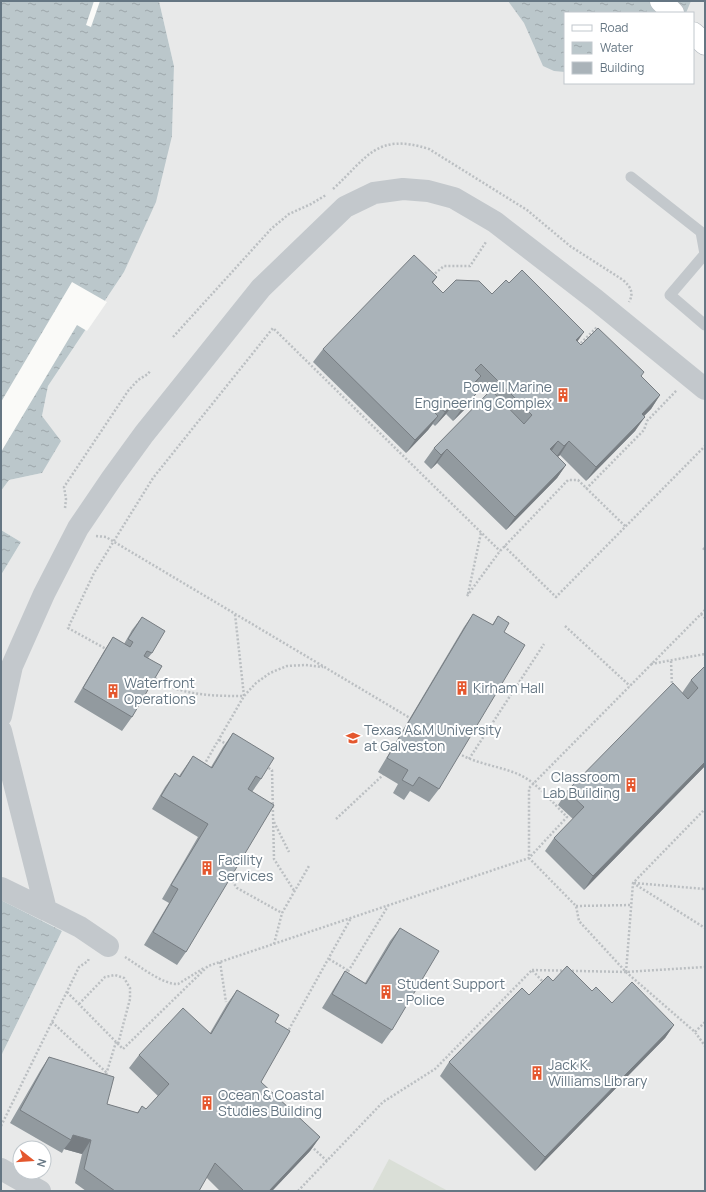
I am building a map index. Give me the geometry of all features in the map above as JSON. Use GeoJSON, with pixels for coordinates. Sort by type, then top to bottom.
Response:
{"type":"FeatureCollection","features":[{"type":"Feature","properties":{"kind":"main road"},"geometry":{"type":"LineString","coordinates":[[661,1],[672,12]]}},
{"type":"Feature","properties":{"kind":"main road"},"geometry":{"type":"LineString","coordinates":[[694,33],[705,44]]}},
{"type":"Feature","properties":{"kind":"street"},"geometry":{"type":"LineString","coordinates":[[1,716],[12,666],[44,594],[78,528],[144,434],[261,288],[345,207],[374,194],[403,189],[428,191],[454,198],[495,222],[596,300],[705,388]]}},
{"type":"Feature","properties":{"kind":"street"},"geometry":{"type":"LineString","coordinates":[[1,731],[46,910]]}},
{"type":"Feature","properties":{"kind":"street"},"geometry":{"type":"LineString","coordinates":[[1,888],[80,927],[103,942]]}},
{"type":"Feature","properties":{"kind":"street"},"geometry":{"type":"LineString","coordinates":[[1,1169],[40,1191]]}},
{"type":"Feature","properties":{"kind":"lane"},"geometry":{"type":"LineString","coordinates":[[631,177],[701,232],[705,254],[670,295],[705,325]]}},
{"type":"Feature","properties":{"kind":"path"},"geometry":{"type":"LineString","coordinates":[[332,190],[361,160],[382,147],[398,143],[414,144],[429,149],[527,210],[570,246],[623,280],[630,286],[632,296],[628,305]]}},
{"type":"Feature","properties":{"kind":"path"},"geometry":{"type":"LineString","coordinates":[[173,337],[271,229],[289,214],[311,204],[327,194]]}},
{"type":"Feature","properties":{"kind":"path"},"geometry":{"type":"LineString","coordinates":[[427,280],[444,266],[470,266],[487,242]]}},
{"type":"Feature","properties":{"kind":"path"},"geometry":{"type":"LineString","coordinates":[[576,348],[597,326]]}},
{"type":"Feature","properties":{"kind":"path"},"geometry":{"type":"LineString","coordinates":[[110,651],[68,628],[94,573],[153,478],[273,328],[500,551]]}},
{"type":"Feature","properties":{"kind":"path"},"geometry":{"type":"LineString","coordinates":[[63,513],[66,499],[64,487],[128,391],[138,380],[150,371]]}},
{"type":"Feature","properties":{"kind":"path"},"geometry":{"type":"LineString","coordinates":[[586,489],[644,430],[647,421],[679,388]]}},
{"type":"Feature","properties":{"kind":"path"},"geometry":{"type":"LineString","coordinates":[[504,546],[556,598],[705,446]]}},
{"type":"Feature","properties":{"kind":"path"},"geometry":{"type":"LineString","coordinates":[[481,532],[468,596],[504,546],[568,480],[578,480],[626,527]]}},
{"type":"Feature","properties":{"kind":"path"},"geometry":{"type":"LineString","coordinates":[[90,535],[106,537],[113,541],[410,718]]}},
{"type":"Feature","properties":{"kind":"path"},"geometry":{"type":"LineString","coordinates":[[705,610],[529,788],[529,858],[576,906],[579,921],[626,972],[695,1032],[705,1046]]}},
{"type":"Feature","properties":{"kind":"path"},"geometry":{"type":"LineString","coordinates":[[235,614],[244,696]]}},
{"type":"Feature","properties":{"kind":"path"},"geometry":{"type":"LineString","coordinates":[[701,614],[705,618]]}},
{"type":"Feature","properties":{"kind":"path"},"geometry":{"type":"LineString","coordinates":[[566,626],[630,686]]}},
{"type":"Feature","properties":{"kind":"path"},"geometry":{"type":"LineString","coordinates":[[469,760],[544,644]]}},
{"type":"Feature","properties":{"kind":"path"},"geometry":{"type":"LineString","coordinates":[[651,664],[705,654]]}},
{"type":"Feature","properties":{"kind":"path"},"geometry":{"type":"LineString","coordinates":[[671,661],[672,693]]}},
{"type":"Feature","properties":{"kind":"path"},"geometry":{"type":"LineString","coordinates":[[202,769],[244,696],[256,683],[270,673],[287,666],[304,665],[325,668]]}},
{"type":"Feature","properties":{"kind":"path"},"geometry":{"type":"LineString","coordinates":[[150,674],[167,685],[180,690],[215,695],[244,696]]}},
{"type":"Feature","properties":{"kind":"path"},"geometry":{"type":"LineString","coordinates":[[219,740],[232,747]]}},
{"type":"Feature","properties":{"kind":"path"},"geometry":{"type":"LineString","coordinates":[[1,1126],[79,967],[88,961],[103,942],[162,980],[173,984],[178,984],[208,966],[529,858],[567,817],[534,784],[522,776],[469,760],[458,753]]}},
{"type":"Feature","properties":{"kind":"path"},"geometry":{"type":"LineString","coordinates":[[259,763],[272,770],[274,859],[295,892]]}},
{"type":"Feature","properties":{"kind":"path"},"geometry":{"type":"LineString","coordinates":[[336,819],[382,774]]}},
{"type":"Feature","properties":{"kind":"path"},"geometry":{"type":"LineString","coordinates":[[626,972],[633,883],[705,809]]}},
{"type":"Feature","properties":{"kind":"path"},"geometry":{"type":"LineString","coordinates":[[273,820],[289,852]]}},
{"type":"Feature","properties":{"kind":"path"},"geometry":{"type":"LineString","coordinates":[[274,944],[282,913],[309,866]]}},
{"type":"Feature","properties":{"kind":"path"},"geometry":{"type":"LineString","coordinates":[[232,881],[237,888],[282,913]]}},
{"type":"Feature","properties":{"kind":"path"},"geometry":{"type":"LineString","coordinates":[[633,883],[705,889]]}},
{"type":"Feature","properties":{"kind":"path"},"geometry":{"type":"LineString","coordinates":[[633,883],[705,928]]}},
{"type":"Feature","properties":{"kind":"path"},"geometry":{"type":"LineString","coordinates":[[345,976],[388,905]]}},
{"type":"Feature","properties":{"kind":"path"},"geometry":{"type":"LineString","coordinates":[[576,906],[631,905]]}},
{"type":"Feature","properties":{"kind":"path"},"geometry":{"type":"LineString","coordinates":[[284,1038],[351,918]]}},
{"type":"Feature","properties":{"kind":"path"},"geometry":{"type":"LineString","coordinates":[[328,959],[349,971]]}},
{"type":"Feature","properties":{"kind":"path"},"geometry":{"type":"LineString","coordinates":[[220,962],[226,1002]]}},
{"type":"Feature","properties":{"kind":"path"},"geometry":{"type":"LineString","coordinates":[[67,992],[123,1049],[208,966]]}},
{"type":"Feature","properties":{"kind":"path"},"geometry":{"type":"LineString","coordinates":[[298,1191],[382,1102],[435,1069],[532,970],[626,972],[705,967]]}},
{"type":"Feature","properties":{"kind":"path"},"geometry":{"type":"LineString","coordinates":[[532,970],[550,988]]}},
{"type":"Feature","properties":{"kind":"path"},"geometry":{"type":"LineString","coordinates":[[79,1004],[105,977],[115,975],[124,978],[130,988],[130,999],[103,1084]]}},
{"type":"Feature","properties":{"kind":"path"},"geometry":{"type":"LineString","coordinates":[[52,1022],[106,1073]]}},
{"type":"Feature","properties":{"kind":"path"},"geometry":{"type":"LineString","coordinates":[[695,1032],[705,1022]]}},
{"type":"Feature","properties":{"kind":"path"},"geometry":{"type":"LineString","coordinates":[[310,1145],[327,1161]]}},
{"type":"Feature","properties":{"kind":"shaded area","name":"Texas A&M University at Galveston"},"geometry":{"type":"Polygon","coordinates":[[[159,1],[705,1],[705,1191],[1,1191],[1,1056],[62,931],[1,900],[1,575],[21,542],[1,530],[1,491],[9,480],[42,473],[42,416],[48,386],[124,272],[172,136],[174,66],[159,1]]]}},
{"type":"Feature","properties":{"kind":"shaded area"},"geometry":{"type":"Polygon","coordinates":[[[389,1159],[448,1191],[372,1191],[389,1159]]]}},
{"type":"Feature","properties":{"kind":"water"},"geometry":{"type":"Polygon","coordinates":[[[1,1],[159,1],[174,66],[172,136],[156,202],[124,272],[48,386],[42,416],[61,441],[42,473],[9,480],[1,491],[1,1]]]}},
{"type":"Feature","properties":{"kind":"water"},"geometry":{"type":"Polygon","coordinates":[[[508,1],[691,1],[686,12],[564,12],[564,72],[554,71],[543,66],[524,23],[508,1]]]}},
{"type":"Feature","properties":{"kind":"water"},"geometry":{"type":"Polygon","coordinates":[[[1,530],[21,542],[1,575],[1,530]]]}},
{"type":"Feature","properties":{"kind":"water"},"geometry":{"type":"Polygon","coordinates":[[[1,900],[62,931],[1,1056],[1,900]]]}},
{"type":"Feature","properties":{"kind":"pier"},"geometry":{"type":"Polygon","coordinates":[[[94,1],[100,1],[91,27],[86,25],[94,1]]]}},
{"type":"Feature","properties":{"kind":"pier"},"geometry":{"type":"Polygon","coordinates":[[[72,282],[107,302],[87,331],[77,325],[1,452],[1,402],[72,282]]]}},
{"type":"Feature","properties":{"kind":"building","name":"Powell Marine Engineering Complex"},"geometry":{"type":"Polygon","coordinates":[[[414,255],[437,277],[432,282],[443,293],[456,280],[479,281],[492,294],[506,280],[509,283],[522,270],[584,332],[576,340],[581,345],[598,328],[644,372],[641,376],[660,395],[642,414],[645,417],[596,467],[569,441],[564,446],[558,441],[550,449],[566,465],[515,517],[447,449],[441,455],[434,448],[491,390],[524,424],[532,415],[481,364],[475,370],[481,376],[469,388],[476,394],[463,407],[456,401],[445,412],[439,407],[434,412],[438,416],[415,440],[323,349],[414,255]]]}},
{"type":"Feature","properties":{"kind":"building","name":"Kirham Hall"},"geometry":{"type":"Polygon","coordinates":[[[473,614],[493,625],[498,616],[509,623],[504,632],[525,645],[439,789],[419,777],[413,786],[402,780],[408,770],[387,758],[473,614]]]}},
{"type":"Feature","properties":{"kind":"building","name":"Waterfront Operations"},"geometry":{"type":"Polygon","coordinates":[[[142,617],[165,631],[152,653],[147,651],[144,656],[162,666],[132,717],[83,688],[113,637],[130,647],[133,642],[128,639],[142,617]]]}},
{"type":"Feature","properties":{"kind":"building","name":"Classroom Lab Building"},"geometry":{"type":"Polygon","coordinates":[[[705,666],[705,762],[593,876],[554,838],[584,807],[567,791],[673,683],[688,699],[698,688],[691,680],[705,666]]]}},
{"type":"Feature","properties":{"kind":"building","name":"Facility Services"},"geometry":{"type":"Polygon","coordinates":[[[233,733],[274,758],[261,779],[256,776],[248,789],[274,805],[186,952],[153,932],[178,889],[171,885],[208,824],[161,796],[175,773],[180,777],[193,756],[212,768],[233,733]]]}},
{"type":"Feature","properties":{"kind":"building","name":"Student Support - Police"},"geometry":{"type":"Polygon","coordinates":[[[400,928],[439,951],[392,1030],[332,994],[345,971],[366,984],[400,928]]]}},
{"type":"Feature","properties":{"kind":"building","name":"Jack K. Williams Library"},"geometry":{"type":"Polygon","coordinates":[[[567,966],[592,991],[596,987],[612,1003],[632,982],[674,1025],[545,1157],[449,1062],[522,988],[529,995],[548,976],[553,981],[567,966]]]}},
{"type":"Feature","properties":{"kind":"building","name":"Ocean & Coastal Studies Building"},"geometry":{"type":"Polygon","coordinates":[[[237,990],[279,1015],[275,1022],[290,1031],[261,1082],[320,1137],[269,1191],[244,1191],[215,1163],[199,1191],[115,1191],[84,1169],[91,1140],[73,1135],[71,1140],[20,1110],[49,1057],[114,1077],[107,1104],[138,1113],[142,1106],[146,1109],[169,1084],[139,1055],[183,1008],[211,1034],[237,990]]]}},
{"type":"Feature","properties":{"kind":"place","name":"Powell Marine Engineering Complex"},"geometry":{"type":"Point","coordinates":[563,395]}},
{"type":"Feature","properties":{"kind":"place","name":"Kirham Hall"},"geometry":{"type":"Point","coordinates":[462,688]}},
{"type":"Feature","properties":{"kind":"place","name":"Waterfront Operations"},"geometry":{"type":"Point","coordinates":[113,691]}},
{"type":"Feature","properties":{"kind":"place","name":"Texas A&M University at Galveston"},"geometry":{"type":"Point","coordinates":[353,738]}},
{"type":"Feature","properties":{"kind":"place","name":"Classroom Lab Building"},"geometry":{"type":"Point","coordinates":[631,785]}},
{"type":"Feature","properties":{"kind":"place","name":"Facility Services"},"geometry":{"type":"Point","coordinates":[207,868]}},
{"type":"Feature","properties":{"kind":"place","name":"Student Support - Police"},"geometry":{"type":"Point","coordinates":[386,992]}},
{"type":"Feature","properties":{"kind":"place","name":"Jack K. Williams Library"},"geometry":{"type":"Point","coordinates":[537,1073]}},
{"type":"Feature","properties":{"kind":"place","name":"Ocean & Coastal Studies Building"},"geometry":{"type":"Point","coordinates":[207,1103]}}]}
